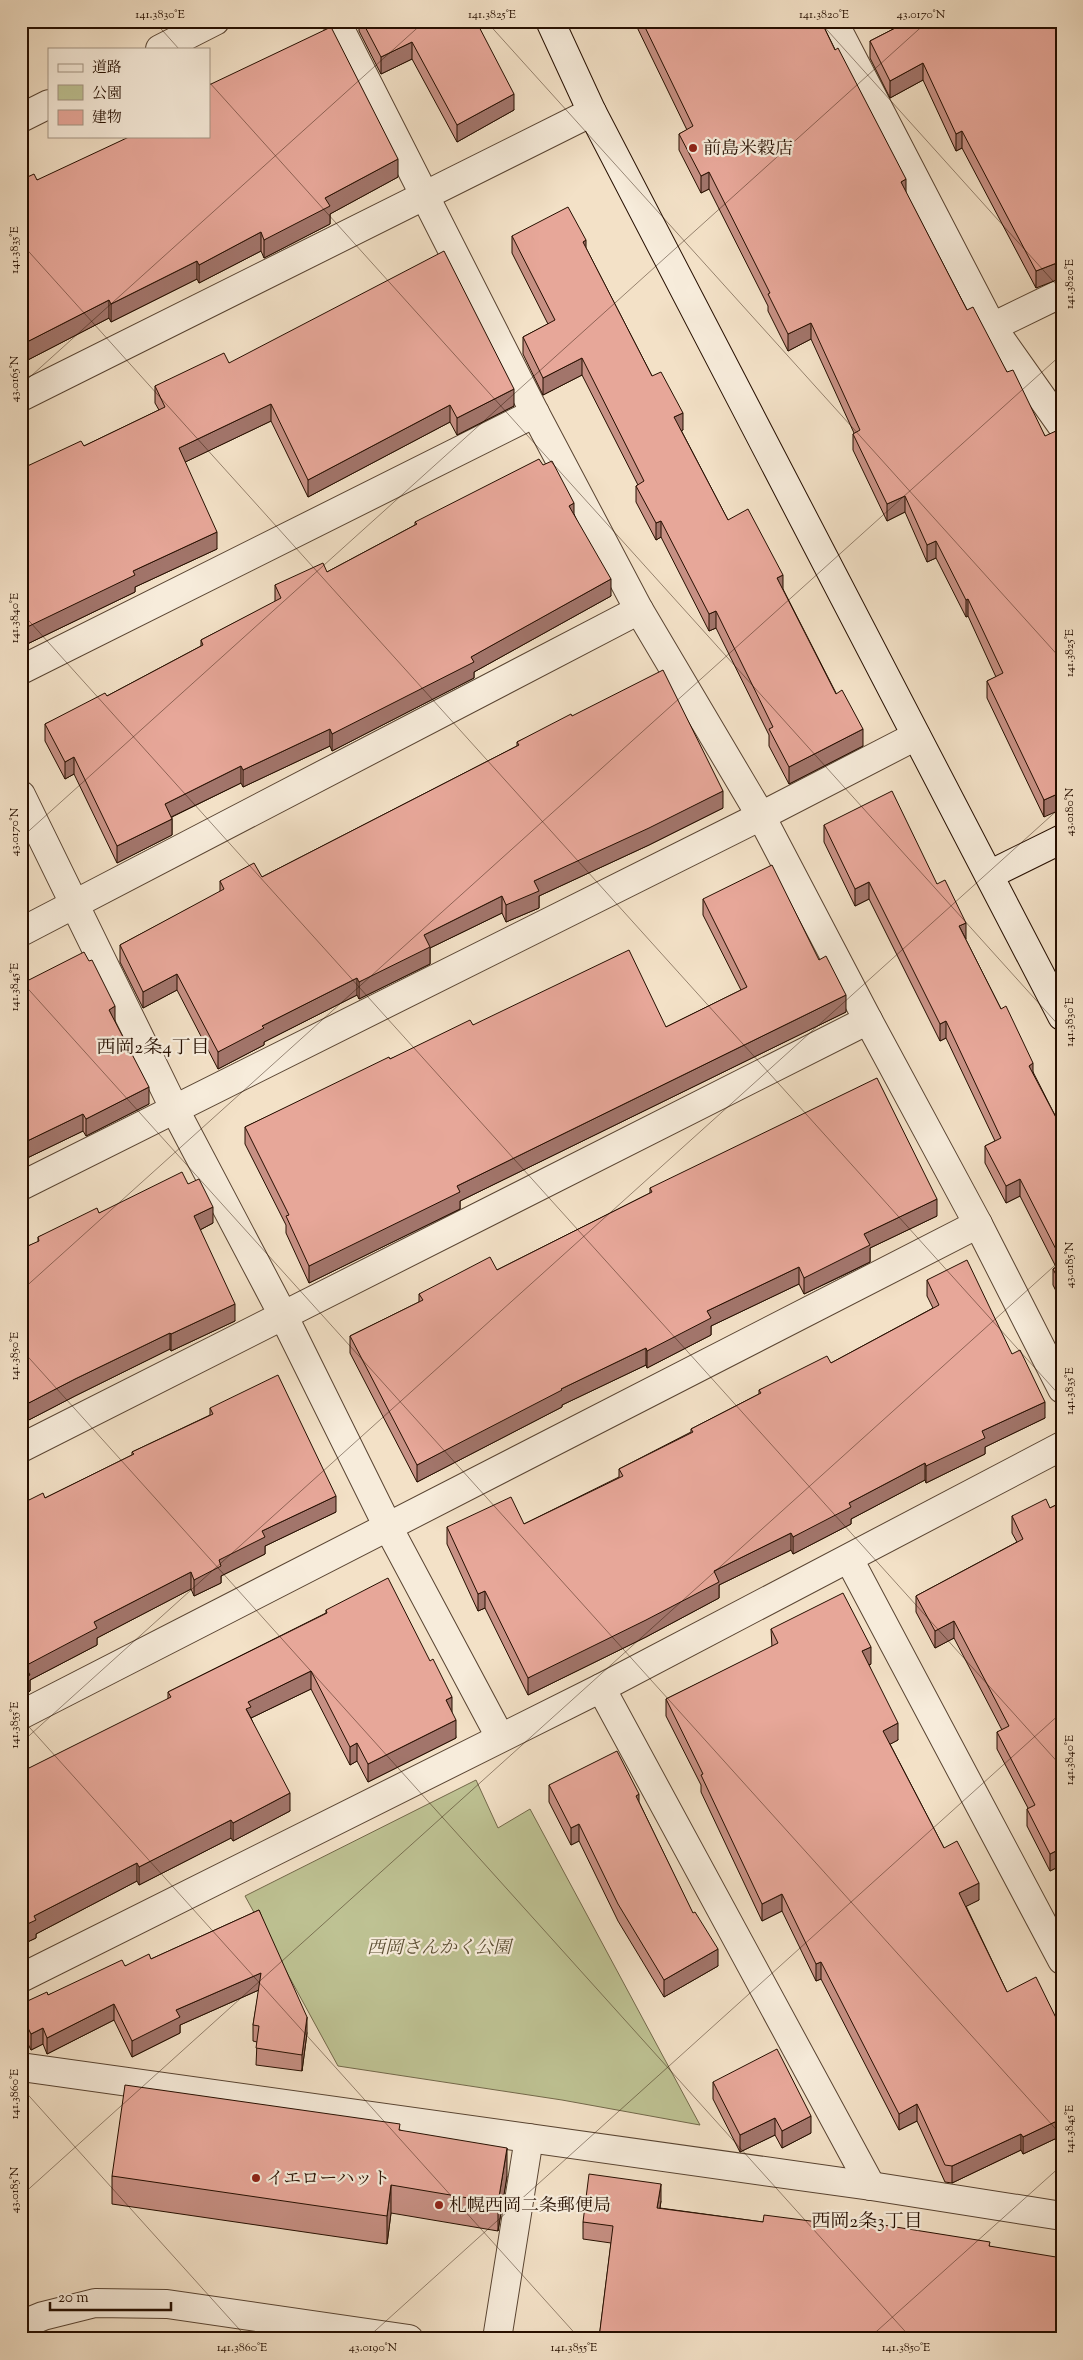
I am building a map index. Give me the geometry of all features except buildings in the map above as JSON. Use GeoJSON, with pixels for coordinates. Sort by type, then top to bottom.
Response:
{"type":"FeatureCollection","features":[{"type":"Feature","properties":{"kind":"street"},"geometry":{"type":"LineString","coordinates":[[162,48],[215,21]]}},
{"type":"Feature","properties":{"kind":"street"},"geometry":{"type":"LineString","coordinates":[[336,21],[534,413],[639,610],[761,816],[978,1224],[1062,1389]]}},
{"type":"Feature","properties":{"kind":"street"},"geometry":{"type":"LineString","coordinates":[[550,21],[592,112],[1062,1016]]}},
{"type":"Feature","properties":{"kind":"street"},"geometry":{"type":"LineString","coordinates":[[833,21],[992,327],[1062,426]]}},
{"type":"Feature","properties":{"kind":"street"},"geometry":{"type":"LineString","coordinates":[[21,118],[48,104]]}},
{"type":"Feature","properties":{"kind":"street"},"geometry":{"type":"LineString","coordinates":[[21,397],[592,112]]}},
{"type":"Feature","properties":{"kind":"street"},"geometry":{"type":"LineString","coordinates":[[992,327],[1062,293]]}},
{"type":"Feature","properties":{"kind":"street"},"geometry":{"type":"LineString","coordinates":[[21,670],[534,413]]}},
{"type":"Feature","properties":{"kind":"street"},"geometry":{"type":"LineString","coordinates":[[21,932],[639,610]]}},
{"type":"Feature","properties":{"kind":"street"},"geometry":{"type":"LineString","coordinates":[[21,1186],[761,816],[916,736]]}},
{"type":"Feature","properties":{"kind":"street"},"geometry":{"type":"LineString","coordinates":[[21,795],[175,1110],[284,1317],[388,1527],[500,1737]]}},
{"type":"Feature","properties":{"kind":"street"},"geometry":{"type":"LineString","coordinates":[[989,876],[1062,839]]}},
{"type":"Feature","properties":{"kind":"street"},"geometry":{"type":"LineString","coordinates":[[21,1448],[284,1317],[868,1020]]}},
{"type":"Feature","properties":{"kind":"street"},"geometry":{"type":"LineString","coordinates":[[21,1715],[978,1224]]}},
{"type":"Feature","properties":{"kind":"street"},"geometry":{"type":"LineString","coordinates":[[21,1978],[601,1688],[1062,1446]]}},
{"type":"Feature","properties":{"kind":"street"},"geometry":{"type":"LineString","coordinates":[[849,1559],[1062,1960]]}},
{"type":"Feature","properties":{"kind":"street"},"geometry":{"type":"LineString","coordinates":[[601,1688],[871,2186]]}},
{"type":"Feature","properties":{"kind":"street"},"geometry":{"type":"LineString","coordinates":[[21,2068],[871,2186],[1062,2216]]}},
{"type":"Feature","properties":{"kind":"street"},"geometry":{"type":"LineString","coordinates":[[497,2339],[529,2138]]}},
{"type":"Feature","properties":{"kind":"street"},"geometry":{"type":"LineString","coordinates":[[21,2325],[43,2316],[95,2303],[167,2304],[408,2339]]}},
{"type":"Feature","properties":{"kind":"green space","name":"西岡さんかく公園"},"geometry":{"type":"Polygon","coordinates":[[[476,1780],[498,1828],[530,1809],[700,2125],[562,2100],[338,2066],[245,1896],[476,1780]]]}},
{"type":"Feature","properties":{"kind":"place","name":"前島米穀店"},"geometry":{"type":"Point","coordinates":[693,148]}},
{"type":"Feature","properties":{"kind":"place","name":"イエローハット"},"geometry":{"type":"Point","coordinates":[256,2178]}},
{"type":"Feature","properties":{"kind":"place","name":"札幌西岡二条郵便局"},"geometry":{"type":"Point","coordinates":[439,2205]}},
{"type":"Feature","properties":{"kind":"district","name":"西岡2条4丁目"},"geometry":{"type":"Point","coordinates":[153,1046]}},
{"type":"Feature","properties":{"kind":"district","name":"西岡2条3丁目"},"geometry":{"type":"Point","coordinates":[867,2220]}}]}
